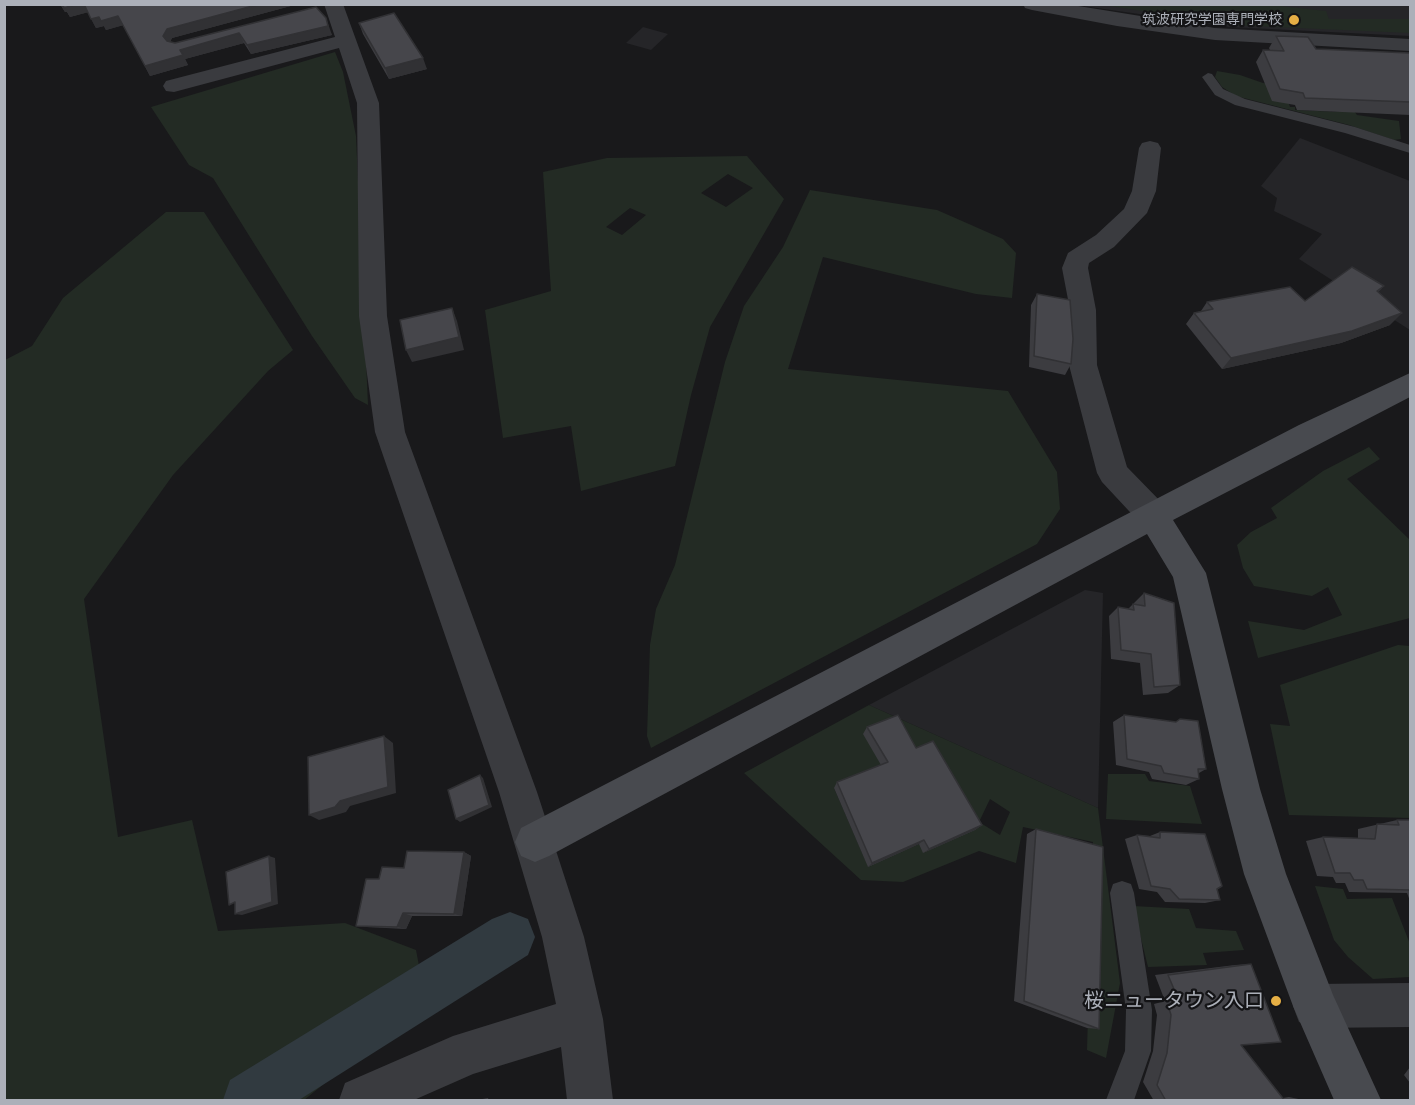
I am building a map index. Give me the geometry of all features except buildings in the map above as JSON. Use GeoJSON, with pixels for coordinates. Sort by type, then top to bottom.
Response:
{"type":"FeatureCollection","features":[{"type":"Feature","properties":{"kind":"street"},"geometry":{"type":"LineString","coordinates":[[1032,5],[1215,34],[1410,45]]}},
{"type":"Feature","properties":{"kind":"street"},"geometry":{"type":"LineString","coordinates":[[325,6],[346,40],[368,103],[373,316],[390,432],[535,842],[563,937],[581,1019],[590,1101]]}},
{"type":"Feature","properties":{"kind":"street"},"geometry":{"type":"LineString","coordinates":[[174,86],[346,40]]}},
{"type":"Feature","properties":{"kind":"street"},"geometry":{"type":"LineString","coordinates":[[1150,148],[1144,191],[1135,213],[1105,241],[1077,259],[1075,268],[1083,310],[1083,365],[1113,473],[1153,515],[1189,573],[1240,789],[1265,874],[1315,1006],[1358,1101]]}},
{"type":"Feature","properties":{"kind":"street"},"geometry":{"type":"LineString","coordinates":[[535,842],[1153,515],[1410,384]]}},
{"type":"Feature","properties":{"kind":"street"},"geometry":{"type":"LineString","coordinates":[[1315,1006],[1410,1005]]}},
{"type":"Feature","properties":{"kind":"street"},"geometry":{"type":"LineString","coordinates":[[362,1101],[373,1093],[469,1052],[581,1019]]}},
{"type":"Feature","properties":{"kind":"lane"},"geometry":{"type":"LineString","coordinates":[[1208,77],[1219,92],[1240,102],[1350,130],[1410,149]]}},
{"type":"Feature","properties":{"kind":"lane"},"geometry":{"type":"LineString","coordinates":[[1120,1101],[1138,1051],[1139,1010],[1122,894]]}},
{"type":"Feature","properties":{"kind":"shaded area","name":"筑波研究学園専門学校"},"geometry":{"type":"Polygon","coordinates":[[[1076,5],[1410,5],[1410,36],[1230,27],[1076,5]]]}},
{"type":"Feature","properties":{"kind":"shaded area","name":"筑波研究学園専門学校"},"geometry":{"type":"Polygon","coordinates":[[[1104,5],[1271,5],[1326,11],[1329,19],[1410,19],[1410,33],[1230,25],[1104,5]]]}},
{"type":"Feature","properties":{"kind":"shaded area"},"geometry":{"type":"Polygon","coordinates":[[[643,27],[668,34],[651,50],[626,43],[643,27]]]}},
{"type":"Feature","properties":{"kind":"shaded area"},"geometry":{"type":"Polygon","coordinates":[[[335,52],[343,72],[356,136],[368,405],[355,398],[312,336],[213,178],[189,165],[151,107],[335,52]]]}},
{"type":"Feature","properties":{"kind":"shaded area"},"geometry":{"type":"Polygon","coordinates":[[[1217,71],[1240,75],[1263,83],[1337,87],[1357,115],[1399,121],[1401,139],[1394,140],[1349,125],[1236,96],[1222,87],[1215,77],[1217,71]],[[1286,95],[1290,107],[1295,107],[1295,110],[1339,112],[1286,95]]]}},
{"type":"Feature","properties":{"kind":"shaded area"},"geometry":{"type":"Polygon","coordinates":[[[1300,138],[1410,181],[1410,330],[1299,259],[1322,234],[1274,211],[1277,198],[1261,186],[1300,138]]]}},
{"type":"Feature","properties":{"kind":"shaded area"},"geometry":{"type":"Polygon","coordinates":[[[747,156],[784,199],[710,327],[691,395],[675,466],[581,491],[571,426],[503,438],[485,310],[551,291],[543,172],[607,158],[747,156]],[[728,174],[701,193],[726,207],[753,188],[728,174]],[[630,208],[606,227],[622,235],[646,215],[630,208]]]}},
{"type":"Feature","properties":{"kind":"shaded area"},"geometry":{"type":"Polygon","coordinates":[[[810,190],[937,210],[1003,239],[1016,253],[1012,298],[976,294],[823,257],[788,369],[1008,391],[1057,472],[1060,509],[1037,544],[651,748],[647,736],[650,645],[656,609],[675,565],[725,362],[744,306],[783,247],[810,190]]]}},
{"type":"Feature","properties":{"kind":"shaded area"},"geometry":{"type":"Polygon","coordinates":[[[166,212],[204,212],[293,350],[268,371],[173,475],[84,599],[118,837],[192,820],[218,931],[345,923],[416,950],[426,1002],[304,1100],[5,1100],[5,360],[32,346],[63,298],[166,212]]]}},
{"type":"Feature","properties":{"kind":"shaded area"},"geometry":{"type":"Polygon","coordinates":[[[1369,447],[1380,459],[1347,479],[1410,540],[1410,618],[1258,658],[1248,621],[1304,630],[1342,615],[1328,587],[1312,596],[1254,586],[1243,568],[1237,545],[1251,532],[1277,518],[1271,508],[1323,471],[1369,447]]]}},
{"type":"Feature","properties":{"kind":"shaded area"},"geometry":{"type":"Polygon","coordinates":[[[1085,590],[1103,593],[1098,808],[869,705],[1085,590]]]}},
{"type":"Feature","properties":{"kind":"shaded area"},"geometry":{"type":"Polygon","coordinates":[[[1398,645],[1410,646],[1410,818],[1289,815],[1270,724],[1290,726],[1280,685],[1398,645]]]}},
{"type":"Feature","properties":{"kind":"shaded area"},"geometry":{"type":"Polygon","coordinates":[[[869,705],[1098,808],[1120,983],[1106,1058],[1087,1050],[1093,842],[1023,827],[1016,863],[979,851],[903,882],[861,880],[744,773],[869,705]],[[834,788],[868,866],[919,844],[954,839],[834,788]],[[990,799],[979,822],[1000,835],[1010,812],[990,799]]]}},
{"type":"Feature","properties":{"kind":"shaded area"},"geometry":{"type":"Polygon","coordinates":[[[1108,774],[1145,774],[1149,781],[1190,786],[1202,824],[1106,819],[1108,774]]]}},
{"type":"Feature","properties":{"kind":"shaded area"},"geometry":{"type":"Polygon","coordinates":[[[1315,886],[1343,889],[1347,899],[1392,898],[1410,944],[1410,977],[1373,979],[1348,957],[1334,940],[1315,886]]]}},
{"type":"Feature","properties":{"kind":"shaded area"},"geometry":{"type":"Polygon","coordinates":[[[1133,906],[1189,909],[1196,928],[1236,931],[1244,950],[1203,953],[1207,965],[1148,967],[1133,906]]]}},
{"type":"Feature","properties":{"kind":"waterway"},"geometry":{"type":"LineString","coordinates":[[250,1100],[510,937]]}},
{"type":"Feature","properties":{"kind":"place","name":"筑波研究学園専門学校"},"geometry":{"type":"Point","coordinates":[1294,20]}},
{"type":"Feature","properties":{"kind":"place","name":"桜ニュータウン入口"},"geometry":{"type":"Point","coordinates":[1276,1001]}}]}
